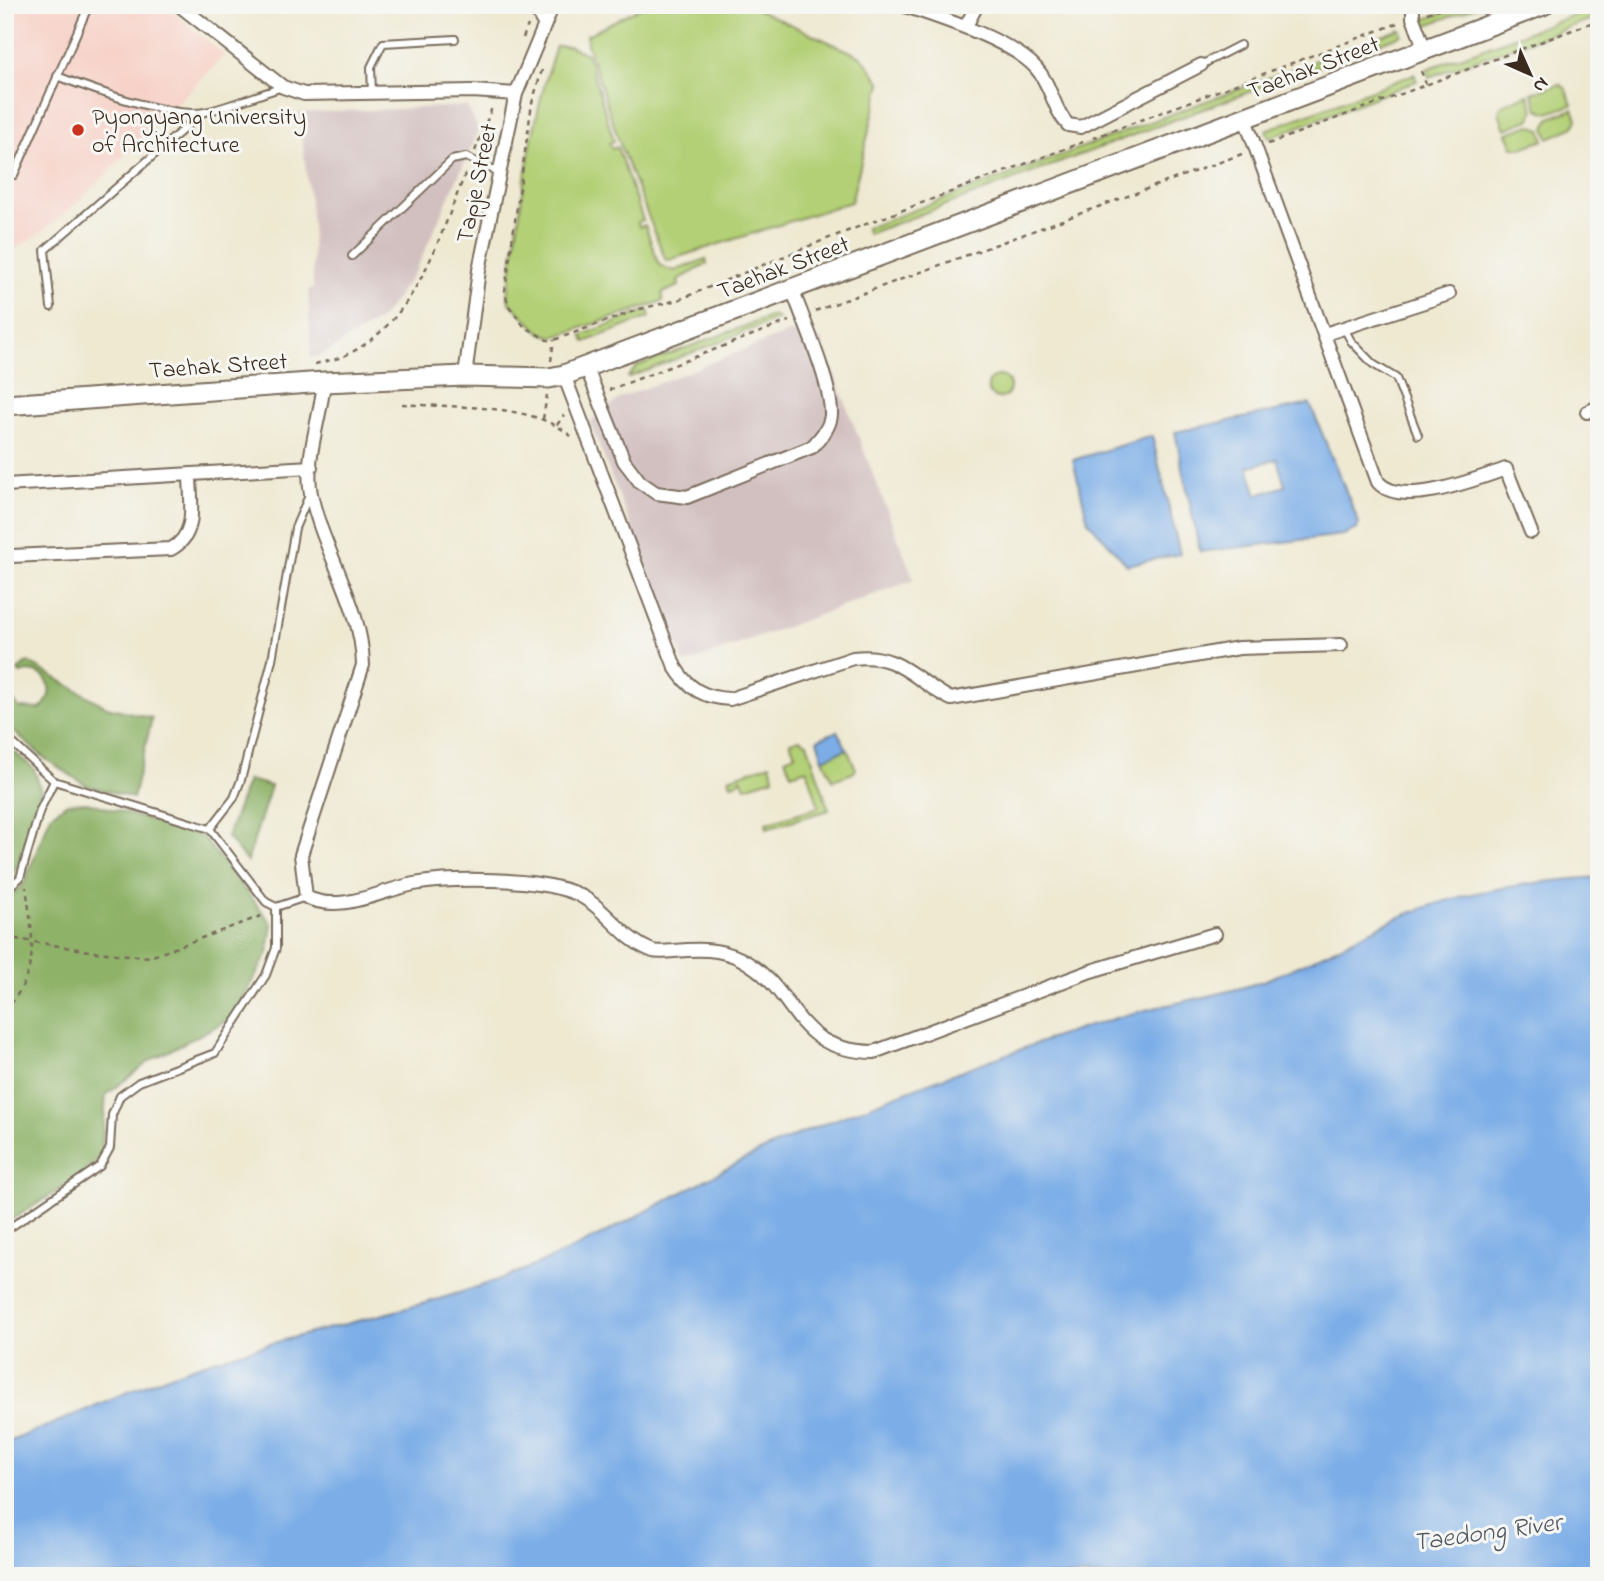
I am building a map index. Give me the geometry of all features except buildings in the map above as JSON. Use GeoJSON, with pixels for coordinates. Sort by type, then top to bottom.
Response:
{"type":"FeatureCollection","features":[{"type":"Feature","properties":{"kind":"main road","name":"Taehak Street"},"geometry":{"type":"LineString","coordinates":[[5,405],[324,382],[465,376],[549,378],[565,375],[587,369],[1543,5]]}},
{"type":"Feature","properties":{"kind":"street"},"geometry":{"type":"LineString","coordinates":[[178,5],[283,87],[304,94],[516,94]]}},
{"type":"Feature","properties":{"kind":"street","name":"Tapje Street"},"geometry":{"type":"LineString","coordinates":[[465,376],[480,270],[516,94],[552,5]]}},
{"type":"Feature","properties":{"kind":"street"},"geometry":{"type":"LineString","coordinates":[[902,5],[966,26],[1036,68],[1068,125],[1081,127],[1201,65]]}},
{"type":"Feature","properties":{"kind":"street"},"geometry":{"type":"LineString","coordinates":[[966,26],[977,5]]}},
{"type":"Feature","properties":{"kind":"street"},"geometry":{"type":"LineString","coordinates":[[1413,12],[1425,50]]}},
{"type":"Feature","properties":{"kind":"street"},"geometry":{"type":"LineString","coordinates":[[1245,119],[1378,482],[1386,490],[1440,492],[1506,469],[1531,533]]}},
{"type":"Feature","properties":{"kind":"street"},"geometry":{"type":"LineString","coordinates":[[587,369],[624,461],[640,482],[656,493],[687,497],[812,447],[824,435],[831,417],[829,398],[792,289]]}},
{"type":"Feature","properties":{"kind":"street"},"geometry":{"type":"LineString","coordinates":[[1325,334],[1449,294]]}},
{"type":"Feature","properties":{"kind":"street"},"geometry":{"type":"LineString","coordinates":[[565,375],[675,667],[685,683],[711,698],[730,699],[853,658],[872,655],[892,660],[951,699],[1238,648],[1341,645]]}},
{"type":"Feature","properties":{"kind":"street"},"geometry":{"type":"LineString","coordinates":[[324,382],[310,491],[320,527],[354,616],[363,647],[363,664],[301,855],[306,897],[320,904],[340,904],[415,884],[457,880],[521,883],[572,892],[601,909],[630,938],[655,952],[707,948],[740,958],[769,979],[809,1032],[824,1043],[850,1052],[873,1052],[1091,971],[1215,934]]}},
{"type":"Feature","properties":{"kind":"street"},"geometry":{"type":"LineString","coordinates":[[5,485],[311,467]]}},
{"type":"Feature","properties":{"kind":"street"},"geometry":{"type":"LineString","coordinates":[[11,555],[170,549],[184,542],[190,531],[190,474]]}},
{"type":"Feature","properties":{"kind":"lane"},"geometry":{"type":"LineString","coordinates":[[5,173],[14,175],[89,5]]}},
{"type":"Feature","properties":{"kind":"lane"},"geometry":{"type":"LineString","coordinates":[[194,5],[196,19]]}},
{"type":"Feature","properties":{"kind":"lane"},"geometry":{"type":"LineString","coordinates":[[532,8],[543,29]]}},
{"type":"Feature","properties":{"kind":"lane"},"geometry":{"type":"LineString","coordinates":[[372,95],[371,67],[383,43],[456,39]]}},
{"type":"Feature","properties":{"kind":"lane"},"geometry":{"type":"LineString","coordinates":[[1201,65],[1240,45]]}},
{"type":"Feature","properties":{"kind":"lane"},"geometry":{"type":"LineString","coordinates":[[57,76],[92,90],[148,106],[202,113]]}},
{"type":"Feature","properties":{"kind":"lane"},"geometry":{"type":"LineString","coordinates":[[51,307],[45,250],[202,113],[283,87]]}},
{"type":"Feature","properties":{"kind":"lane"},"geometry":{"type":"LineString","coordinates":[[352,256],[452,160],[466,157],[498,172]]}},
{"type":"Feature","properties":{"kind":"lane"},"geometry":{"type":"LineString","coordinates":[[1344,328],[1351,341],[1373,364],[1396,378],[1418,435]]}},
{"type":"Feature","properties":{"kind":"lane"},"geometry":{"type":"LineString","coordinates":[[210,829],[234,798],[241,780],[272,660],[295,528],[310,491]]}},
{"type":"Feature","properties":{"kind":"lane"},"geometry":{"type":"LineString","coordinates":[[5,736],[54,781],[210,829],[273,910],[276,948],[266,975],[231,1034],[215,1053],[139,1082],[120,1096],[112,1115],[110,1148],[100,1166],[5,1231]]}},
{"type":"Feature","properties":{"kind":"lane"},"geometry":{"type":"LineString","coordinates":[[5,890],[19,878],[40,810],[54,781]]}},
{"type":"Feature","properties":{"kind":"lane"},"geometry":{"type":"LineString","coordinates":[[273,910],[306,897]]}},
{"type":"Feature","properties":{"kind":"path"},"geometry":{"type":"LineString","coordinates":[[545,63],[532,103],[505,291],[508,305],[524,326],[547,340],[554,340],[640,309],[677,300],[897,211],[1413,12],[1450,5]]}},
{"type":"Feature","properties":{"kind":"path"},"geometry":{"type":"LineString","coordinates":[[519,48],[532,8]]}},
{"type":"Feature","properties":{"kind":"path"},"geometry":{"type":"LineString","coordinates":[[596,395],[1599,20]]}},
{"type":"Feature","properties":{"kind":"path"},"geometry":{"type":"LineString","coordinates":[[309,366],[346,355],[378,334],[401,312],[420,279],[497,93]]}},
{"type":"Feature","properties":{"kind":"path"},"geometry":{"type":"LineString","coordinates":[[402,404],[522,413],[557,425],[578,444]]}},
{"type":"Feature","properties":{"kind":"path"},"geometry":{"type":"LineString","coordinates":[[557,425],[575,404]]}},
{"type":"Feature","properties":{"kind":"path"},"geometry":{"type":"LineString","coordinates":[[5,1012],[27,979],[34,959],[24,866]]}},
{"type":"Feature","properties":{"kind":"path"},"geometry":{"type":"LineString","coordinates":[[5,937],[33,943],[150,957],[209,938],[273,910]]}},
{"type":"Feature","properties":{"kind":"shaded area","name":"Pyongyang University of Architecture"},"geometry":{"type":"Polygon","coordinates":[[[5,5],[164,5],[225,55],[76,204],[35,237],[5,254],[5,5]]]}},
{"type":"Feature","properties":{"kind":"shaded area"},"geometry":{"type":"Polygon","coordinates":[[[467,106],[477,126],[477,135],[416,270],[382,318],[325,354],[311,358],[308,290],[313,288],[312,219],[299,113],[467,106]]]}},
{"type":"Feature","properties":{"kind":"shaded area"},"geometry":{"type":"Polygon","coordinates":[[[793,331],[821,340],[914,580],[685,664],[590,422],[620,398],[793,331]]]}},
{"type":"Feature","properties":{"kind":"green space"},"geometry":{"type":"Polygon","coordinates":[[[645,5],[748,5],[862,57],[881,83],[851,202],[666,261],[622,150],[587,44],[587,35],[645,5]]]}},
{"type":"Feature","properties":{"kind":"green space"},"geometry":{"type":"Polygon","coordinates":[[[1464,5],[1481,5],[1422,27],[1420,21],[1464,5]]]}},
{"type":"Feature","properties":{"kind":"green space"},"geometry":{"type":"Polygon","coordinates":[[[1588,10],[1592,19],[1429,77],[1427,69],[1588,10]]]}},
{"type":"Feature","properties":{"kind":"green space"},"geometry":{"type":"Polygon","coordinates":[[[1400,29],[1402,35],[868,234],[866,228],[1400,29]]]}},
{"type":"Feature","properties":{"kind":"green space"},"geometry":{"type":"Polygon","coordinates":[[[556,46],[569,46],[587,54],[614,141],[609,143],[612,149],[617,147],[643,220],[638,222],[639,227],[645,225],[659,265],[674,271],[706,259],[707,264],[678,280],[679,286],[662,293],[663,301],[554,337],[541,333],[509,302],[508,296],[532,138],[556,46]]]}},
{"type":"Feature","properties":{"kind":"green space"},"geometry":{"type":"Polygon","coordinates":[[[1414,74],[1417,81],[1269,138],[1266,130],[1414,74]]]}},
{"type":"Feature","properties":{"kind":"green space"},"geometry":{"type":"Polygon","coordinates":[[[1560,84],[1566,89],[1572,105],[1548,113],[1538,109],[1532,93],[1560,84]]]}},
{"type":"Feature","properties":{"kind":"green space"},"geometry":{"type":"Polygon","coordinates":[[[1528,94],[1534,111],[1529,120],[1505,129],[1499,113],[1502,105],[1528,94]]]}},
{"type":"Feature","properties":{"kind":"green space"},"geometry":{"type":"Polygon","coordinates":[[[1573,109],[1577,119],[1574,127],[1549,138],[1545,128],[1550,118],[1573,109]]]}},
{"type":"Feature","properties":{"kind":"green space"},"geometry":{"type":"Polygon","coordinates":[[[1531,125],[1541,130],[1544,140],[1521,148],[1513,147],[1507,133],[1531,125]]]}},
{"type":"Feature","properties":{"kind":"green space"},"geometry":{"type":"Polygon","coordinates":[[[648,310],[650,317],[585,342],[582,335],[648,310]]]}},
{"type":"Feature","properties":{"kind":"green space"},"geometry":{"type":"Polygon","coordinates":[[[772,316],[778,319],[627,378],[637,366],[772,316]]]}},
{"type":"Feature","properties":{"kind":"green space"},"geometry":{"type":"Polygon","coordinates":[[[999,376],[1007,379],[1010,387],[1007,395],[999,398],[991,395],[988,387],[991,379],[999,376]]]}},
{"type":"Feature","properties":{"kind":"green space"},"geometry":{"type":"Polygon","coordinates":[[[28,662],[107,707],[152,718],[133,798],[86,785],[44,758],[5,724],[5,681],[13,675],[11,697],[19,708],[40,709],[49,695],[47,681],[43,676],[37,672],[20,673],[18,670],[28,662]]]}},
{"type":"Feature","properties":{"kind":"green space"},"geometry":{"type":"Polygon","coordinates":[[[799,739],[807,743],[829,810],[767,828],[766,823],[819,807],[807,769],[791,774],[785,758],[795,754],[790,742],[799,739]]]}},
{"type":"Feature","properties":{"kind":"green space"},"geometry":{"type":"Polygon","coordinates":[[[5,744],[34,769],[41,791],[14,876],[5,883],[5,744]]]}},
{"type":"Feature","properties":{"kind":"green space"},"geometry":{"type":"Polygon","coordinates":[[[847,749],[856,769],[853,773],[833,780],[823,759],[847,749]]]}},
{"type":"Feature","properties":{"kind":"green space"},"geometry":{"type":"Polygon","coordinates":[[[770,764],[774,778],[745,787],[741,778],[739,782],[731,784],[729,778],[770,764]]]}},
{"type":"Feature","properties":{"kind":"green space"},"geometry":{"type":"Polygon","coordinates":[[[248,780],[271,786],[247,862],[227,837],[248,780]]]}},
{"type":"Feature","properties":{"kind":"green space"},"geometry":{"type":"Polygon","coordinates":[[[87,802],[201,835],[272,924],[268,953],[232,1018],[151,1060],[106,1095],[101,1155],[81,1176],[5,1224],[5,900],[24,884],[51,815],[67,803],[87,802]]]}},
{"type":"Feature","properties":{"kind":"water"},"geometry":{"type":"Polygon","coordinates":[[[1310,404],[1359,523],[1357,529],[1343,535],[1200,552],[1175,432],[1310,404]],[[1277,459],[1248,467],[1257,495],[1285,486],[1277,459]]]}},
{"type":"Feature","properties":{"kind":"water"},"geometry":{"type":"Polygon","coordinates":[[[1152,436],[1180,554],[1127,565],[1088,521],[1073,460],[1152,436]]]}},
{"type":"Feature","properties":{"kind":"water"},"geometry":{"type":"Polygon","coordinates":[[[837,731],[847,749],[823,759],[817,740],[837,731]]]}},
{"type":"Feature","properties":{"kind":"water","name":"Taedong River"},"geometry":{"type":"Polygon","coordinates":[[[1599,877],[1599,1576],[5,1576],[5,1443],[159,1379],[211,1361],[412,1307],[531,1267],[602,1234],[778,1144],[889,1098],[1004,1055],[1119,1017],[1260,982],[1391,921],[1441,902],[1519,885],[1599,877]]]}},
{"type":"Feature","properties":{"kind":"place","name":"Pyongyang University of Architecture"},"geometry":{"type":"Point","coordinates":[78,130]}}]}
